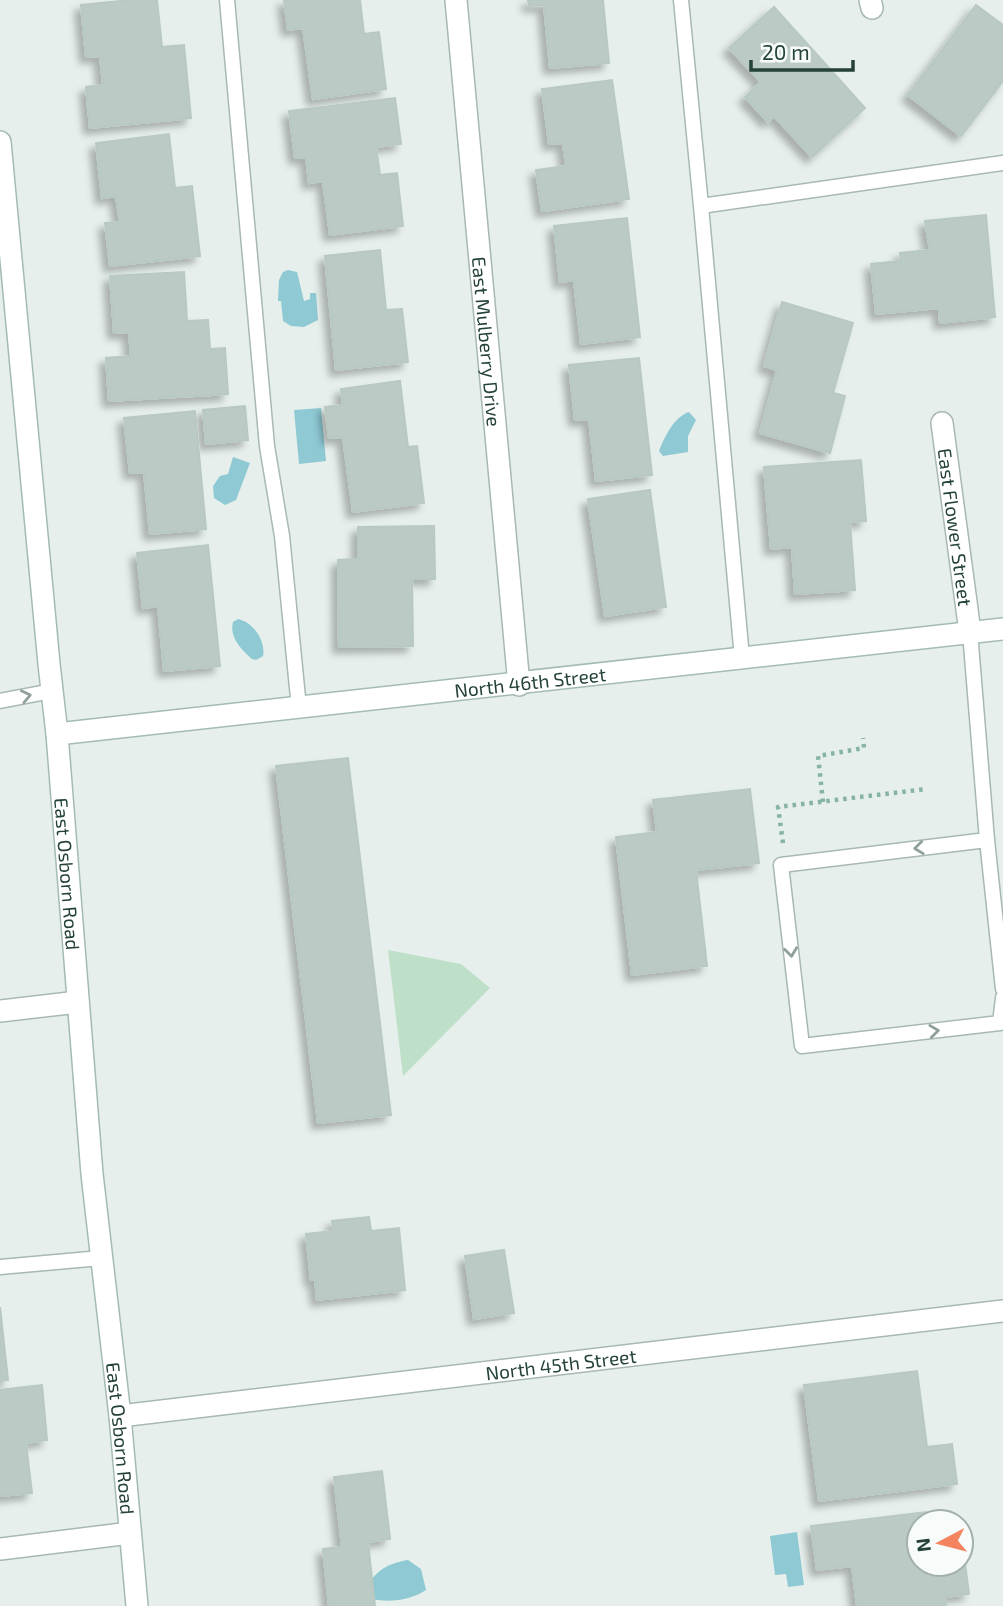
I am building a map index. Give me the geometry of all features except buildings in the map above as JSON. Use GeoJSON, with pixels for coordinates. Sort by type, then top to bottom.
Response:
{"type":"FeatureCollection","features":[{"type":"Feature","properties":{"kind":"street","name":"East Mulberry Drive"},"geometry":{"type":"LineString","coordinates":[[456,0],[519,684]]}},
{"type":"Feature","properties":{"kind":"street","name":"East Osborn Road"},"geometry":{"type":"LineString","coordinates":[[0,142],[6,262],[57,734],[101,1258],[120,1416],[137,1606]]}},
{"type":"Feature","properties":{"kind":"street","name":"East Flower Street"},"geometry":{"type":"LineString","coordinates":[[943,423],[970,632]]}},
{"type":"Feature","properties":{"kind":"street","name":"North 46th Street"},"geometry":{"type":"LineString","coordinates":[[57,734],[1003,629]]}},
{"type":"Feature","properties":{"kind":"street"},"geometry":{"type":"LineString","coordinates":[[0,1011],[78,1002]]}},
{"type":"Feature","properties":{"kind":"street","name":"North 45th Street"},"geometry":{"type":"LineString","coordinates":[[120,1416],[1003,1311]]}},
{"type":"Feature","properties":{"kind":"street"},"geometry":{"type":"LineString","coordinates":[[0,1549],[130,1533]]}},
{"type":"Feature","properties":{"kind":"lane"},"geometry":{"type":"LineString","coordinates":[[227,0],[267,446],[282,536],[299,708]]}},
{"type":"Feature","properties":{"kind":"lane"},"geometry":{"type":"LineString","coordinates":[[681,0],[742,658]]}},
{"type":"Feature","properties":{"kind":"lane"},"geometry":{"type":"LineString","coordinates":[[701,206],[1003,163]]}},
{"type":"Feature","properties":{"kind":"lane"},"geometry":{"type":"LineString","coordinates":[[970,632],[987,840],[1003,989]]}},
{"type":"Feature","properties":{"kind":"lane"},"geometry":{"type":"LineString","coordinates":[[0,701],[52,691]]}},
{"type":"Feature","properties":{"kind":"lane"},"geometry":{"type":"LineString","coordinates":[[987,840],[781,864],[802,1046],[1000,1023],[1003,998]]}},
{"type":"Feature","properties":{"kind":"lane"},"geometry":{"type":"LineString","coordinates":[[0,1267],[101,1258]]}},
{"type":"Feature","properties":{"kind":"path"},"geometry":{"type":"LineString","coordinates":[[823,802],[818,755],[864,748],[863,738]]}},
{"type":"Feature","properties":{"kind":"path"},"geometry":{"type":"LineString","coordinates":[[772,847],[783,847],[778,807],[926,789]]}},
{"type":"Feature","properties":{"kind":"green space"},"geometry":{"type":"Polygon","coordinates":[[[388,950],[461,964],[490,988],[403,1076],[388,950]]]}},
{"type":"Feature","properties":{"kind":"water"},"geometry":{"type":"Polygon","coordinates":[[[283,272],[297,272],[304,301],[310,299],[310,293],[316,293],[318,320],[304,327],[291,326],[283,321],[281,301],[278,301],[279,280],[283,272]]]}},
{"type":"Feature","properties":{"kind":"water"},"geometry":{"type":"Polygon","coordinates":[[[321,408],[326,461],[299,464],[294,410],[321,408]]]}},
{"type":"Feature","properties":{"kind":"water"},"geometry":{"type":"Polygon","coordinates":[[[689,412],[696,420],[688,436],[688,452],[663,456],[659,451],[667,433],[679,418],[689,412]]]}},
{"type":"Feature","properties":{"kind":"water"},"geometry":{"type":"Polygon","coordinates":[[[233,457],[250,463],[236,500],[225,505],[214,498],[213,486],[220,476],[228,474],[233,457]]]}},
{"type":"Feature","properties":{"kind":"water"},"geometry":{"type":"Polygon","coordinates":[[[238,619],[249,624],[260,638],[263,656],[256,660],[244,651],[234,638],[233,622],[238,619]]]}},
{"type":"Feature","properties":{"kind":"water"},"geometry":{"type":"Polygon","coordinates":[[[797,1532],[804,1585],[788,1587],[786,1574],[775,1575],[770,1536],[797,1532]]]}},
{"type":"Feature","properties":{"kind":"water"},"geometry":{"type":"Polygon","coordinates":[[[408,1560],[421,1569],[426,1590],[400,1600],[372,1599],[369,1584],[376,1574],[391,1565],[408,1560]]]}}]}
